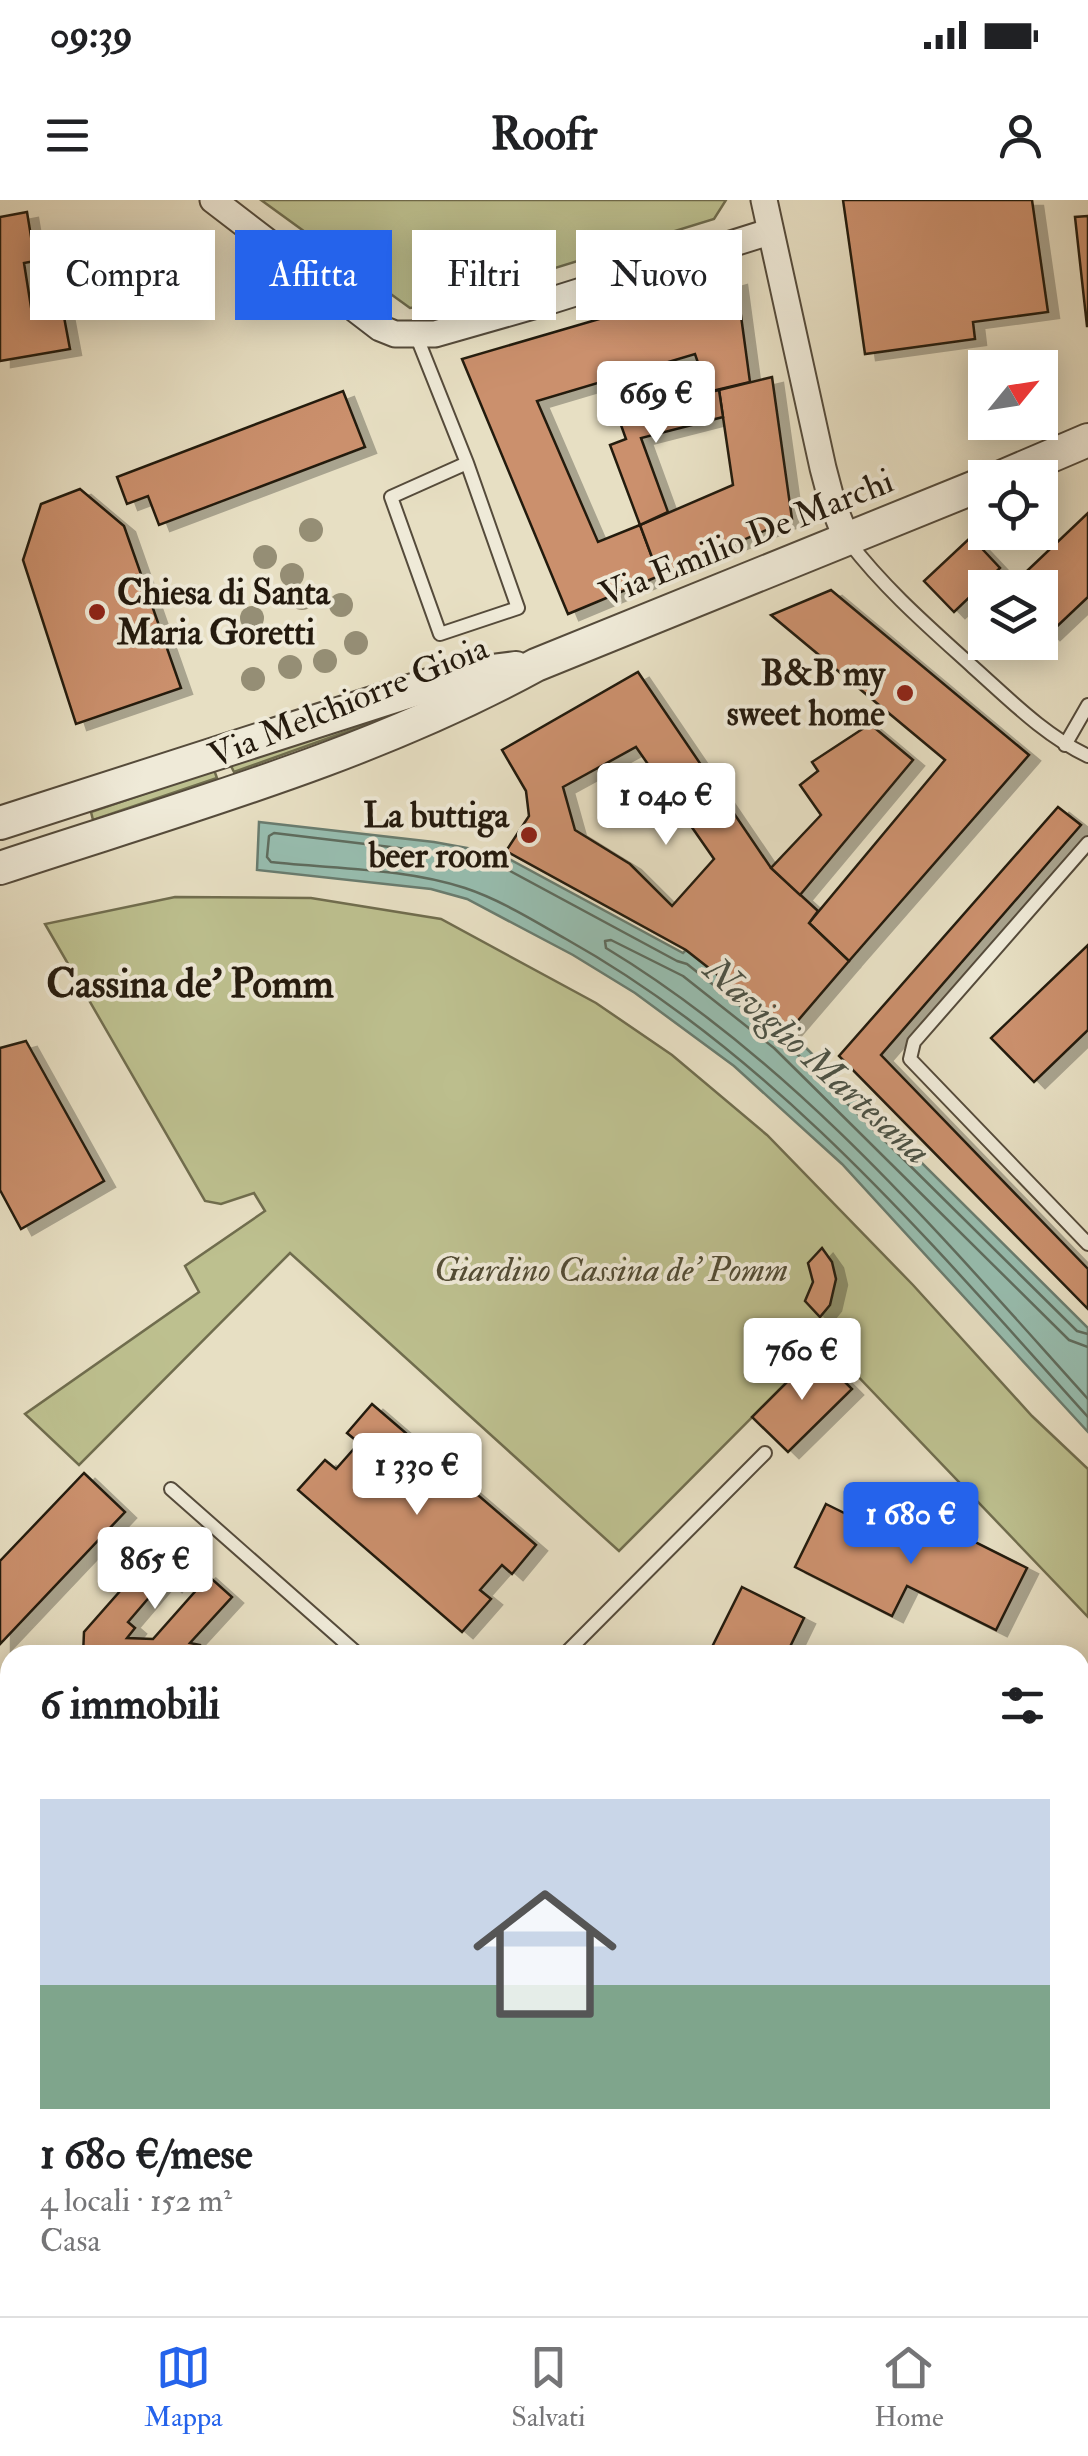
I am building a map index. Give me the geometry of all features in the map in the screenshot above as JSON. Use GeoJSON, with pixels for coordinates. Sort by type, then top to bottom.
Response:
{"type":"FeatureCollection","features":[{"type":"Feature","properties":{"kind":"street"},"geometry":{"type":"LineString","coordinates":[[213,200],[380,328],[416,336],[540,304],[769,232]]}},
{"type":"Feature","properties":{"kind":"street"},"geometry":{"type":"LineString","coordinates":[[764,200],[832,502],[847,540]]}},
{"type":"Feature","properties":{"kind":"street"},"geometry":{"type":"LineString","coordinates":[[1041,460],[1088,440]]}},
{"type":"Feature","properties":{"kind":"street","name":"Via Emilio De Marchi"},"geometry":{"type":"LineString","coordinates":[[536,665],[968,490]]}},
{"type":"Feature","properties":{"kind":"street","name":"Via Melchiorre Gioia"},"geometry":{"type":"LineString","coordinates":[[0,823],[460,675],[536,665]]}},
{"type":"Feature","properties":{"kind":"street","name":"Via Melchiorre Gioia"},"geometry":{"type":"LineString","coordinates":[[0,868],[219,799],[468,702],[536,665]]}},
{"type":"Feature","properties":{"kind":"lane"},"geometry":{"type":"LineString","coordinates":[[416,336],[467,464],[518,608],[440,634],[391,497],[467,464]]}},
{"type":"Feature","properties":{"kind":"lane"},"geometry":{"type":"LineString","coordinates":[[847,540],[898,599],[1023,712],[1066,745],[1088,756]]}},
{"type":"Feature","properties":{"kind":"lane"},"geometry":{"type":"LineString","coordinates":[[1066,745],[1088,704]]}},
{"type":"Feature","properties":{"kind":"lane"},"geometry":{"type":"LineString","coordinates":[[1088,843],[914,1042],[910,1059],[1088,1244]]}},
{"type":"Feature","properties":{"kind":"lane"},"geometry":{"type":"LineString","coordinates":[[574,1645],[765,1453]]}},
{"type":"Feature","properties":{"kind":"lane"},"geometry":{"type":"LineString","coordinates":[[171,1489],[348,1645]]}},
{"type":"Feature","properties":{"kind":"green space"},"geometry":{"type":"Polygon","coordinates":[[[261,200],[726,200],[714,219],[678,230],[576,230],[576,262],[556,268],[556,230],[412,230],[410,308],[392,295],[392,230],[302,230],[261,200]]]}},
{"type":"Feature","properties":{"kind":"green space"},"geometry":{"type":"Polygon","coordinates":[[[446,696],[234,772],[230,764],[446,696]]]}},
{"type":"Feature","properties":{"kind":"green space"},"geometry":{"type":"Polygon","coordinates":[[[214,770],[217,778],[93,820],[91,812],[214,770]]]}},
{"type":"Feature","properties":{"kind":"green space","name":"Giardino Cassina de' Pomm"},"geometry":{"type":"Polygon","coordinates":[[[175,897],[311,898],[441,919],[596,1003],[672,1055],[767,1135],[913,1285],[1032,1416],[1088,1469],[1088,1617],[826,1343],[619,1551],[290,1253],[79,1465],[25,1414],[199,1292],[185,1266],[265,1211],[254,1193],[221,1204],[205,1201],[45,924],[175,897]]]}},
{"type":"Feature","properties":{"kind":"water","name":"Naviglio Martesana"},"geometry":{"type":"Polygon","coordinates":[[[259,822],[434,842],[500,854],[683,953],[686,950],[789,1031],[1088,1328],[1088,1432],[842,1164],[734,1066],[635,993],[467,899],[431,889],[257,870],[259,822]]]}},
{"type":"Feature","properties":{"kind":"building"},"geometry":{"type":"Polygon","coordinates":[[[843,200],[1032,200],[1048,312],[973,322],[975,339],[865,354],[843,200]]]}},
{"type":"Feature","properties":{"kind":"building"},"geometry":{"type":"Polygon","coordinates":[[[27,212],[30,262],[24,263],[30,320],[65,320],[70,349],[0,361],[0,217],[27,212]]]}},
{"type":"Feature","properties":{"kind":"building"},"geometry":{"type":"Polygon","coordinates":[[[1088,216],[1088,326],[1087,326],[1075,217],[1088,216]]]}},
{"type":"Feature","properties":{"kind":"building"},"geometry":{"type":"Polygon","coordinates":[[[596,320],[742,320],[750,382],[708,392],[695,354],[537,401],[598,542],[640,525],[659,576],[568,614],[462,359],[596,320]]]}},
{"type":"Feature","properties":{"kind":"building"},"geometry":{"type":"Polygon","coordinates":[[[772,377],[792,519],[659,576],[640,525],[733,485],[719,390],[772,377]]]}},
{"type":"Feature","properties":{"kind":"building"},"geometry":{"type":"Polygon","coordinates":[[[719,390],[723,417],[641,438],[668,512],[640,525],[610,445],[626,439],[617,414],[719,390]]]}},
{"type":"Feature","properties":{"kind":"building"},"geometry":{"type":"Polygon","coordinates":[[[343,391],[365,447],[159,525],[148,496],[127,504],[117,477],[343,391]]]}},
{"type":"Feature","properties":{"kind":"building","name":"Chiesa di Santa Maria Goretti"},"geometry":{"type":"Polygon","coordinates":[[[80,489],[124,526],[181,688],[76,724],[23,560],[41,504],[80,489]]]}},
{"type":"Feature","properties":{"kind":"building"},"geometry":{"type":"Polygon","coordinates":[[[1088,513],[1088,597],[1058,625],[1058,570],[1028,570],[1049,550],[1058,550],[1058,541],[1088,513]]]}},
{"type":"Feature","properties":{"kind":"building"},"geometry":{"type":"Polygon","coordinates":[[[968,540],[968,550],[983,550],[1000,568],[968,570],[968,599],[954,612],[924,581],[968,540]]]}},
{"type":"Feature","properties":{"kind":"building"},"geometry":{"type":"Polygon","coordinates":[[[831,590],[1029,755],[849,961],[809,923],[945,760],[771,615],[831,590]]]}},
{"type":"Feature","properties":{"kind":"building"},"geometry":{"type":"Polygon","coordinates":[[[638,672],[771,868],[818,911],[809,923],[849,961],[789,1031],[686,950],[506,851],[529,816],[526,791],[502,750],[638,672]],[[636,747],[563,787],[575,830],[630,864],[672,906],[714,859],[636,747]]]}},
{"type":"Feature","properties":{"kind":"building"},"geometry":{"type":"Polygon","coordinates":[[[870,724],[913,760],[800,895],[771,868],[821,815],[800,785],[818,771],[812,762],[870,724]]]}},
{"type":"Feature","properties":{"kind":"building"},"geometry":{"type":"Polygon","coordinates":[[[1058,807],[1081,825],[881,1055],[1088,1269],[1088,1309],[839,1056],[1058,807]]]}},
{"type":"Feature","properties":{"kind":"building"},"geometry":{"type":"Polygon","coordinates":[[[1088,945],[1088,1030],[1034,1082],[991,1038],[1088,945]]]}},
{"type":"Feature","properties":{"kind":"building"},"geometry":{"type":"Polygon","coordinates":[[[26,1041],[104,1181],[21,1229],[0,1190],[0,1048],[26,1041]]]}},
{"type":"Feature","properties":{"kind":"building"},"geometry":{"type":"Polygon","coordinates":[[[822,1248],[832,1262],[836,1279],[830,1305],[820,1317],[805,1301],[813,1282],[808,1263],[822,1248]]]}},
{"type":"Feature","properties":{"kind":"building"},"geometry":{"type":"Polygon","coordinates":[[[816,1353],[852,1389],[788,1452],[752,1417],[816,1353]]]}},
{"type":"Feature","properties":{"kind":"building"},"geometry":{"type":"Polygon","coordinates":[[[372,1404],[536,1545],[512,1574],[502,1565],[480,1590],[491,1599],[462,1632],[298,1490],[325,1460],[336,1469],[359,1443],[347,1433],[372,1404]]]}},
{"type":"Feature","properties":{"kind":"building"},"geometry":{"type":"Polygon","coordinates":[[[84,1473],[125,1512],[0,1644],[0,1561],[84,1473]]]}},
{"type":"Feature","properties":{"kind":"building"},"geometry":{"type":"Polygon","coordinates":[[[826,1504],[917,1549],[931,1520],[1027,1568],[996,1630],[907,1586],[892,1616],[795,1567],[826,1504]]]}},
{"type":"Feature","properties":{"kind":"building"},"geometry":{"type":"Polygon","coordinates":[[[166,1539],[193,1561],[187,1561],[171,1586],[164,1580],[128,1622],[135,1628],[127,1638],[153,1639],[207,1578],[204,1572],[232,1597],[190,1643],[200,1645],[83,1645],[84,1632],[166,1539]]]}},
{"type":"Feature","properties":{"kind":"building"},"geometry":{"type":"Polygon","coordinates":[[[742,1587],[804,1618],[791,1645],[713,1645],[742,1587]]]}},
{"type":"Feature","properties":{"kind":"place","name":"Chiesa di Santa Maria Goretti"},"geometry":{"type":"Point","coordinates":[97,612]}},
{"type":"Feature","properties":{"kind":"place","name":"B&B my sweet home"},"geometry":{"type":"Point","coordinates":[905,693]}},
{"type":"Feature","properties":{"kind":"place","name":"La buttiga beer room"},"geometry":{"type":"Point","coordinates":[529,835]}},
{"type":"Feature","properties":{"kind":"district","name":"Cassina de' Pomm"},"geometry":{"type":"Point","coordinates":[190,983]}}]}
